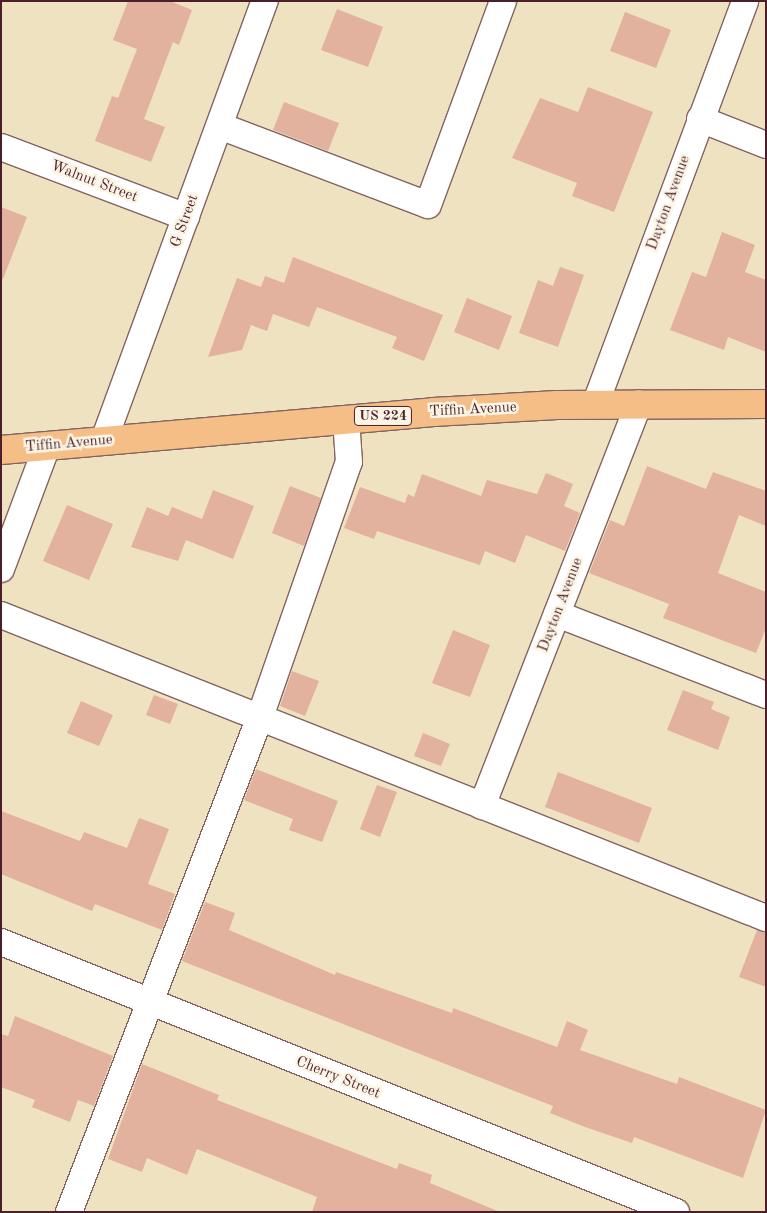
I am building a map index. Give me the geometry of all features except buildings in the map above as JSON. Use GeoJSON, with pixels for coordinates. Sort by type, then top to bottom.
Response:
{"type":"FeatureCollection","features":[{"type":"Feature","properties":{"kind":"highway","name":"Tiffin Avenue"},"geometry":{"type":"LineString","coordinates":[[1,450],[346,419],[595,405],[766,404]]}},
{"type":"Feature","properties":{"kind":"street","name":"G Street"},"geometry":{"type":"LineString","coordinates":[[104,440],[266,1]]}},
{"type":"Feature","properties":{"kind":"street"},"geometry":{"type":"LineString","coordinates":[[220,126],[428,205],[502,1]]}},
{"type":"Feature","properties":{"kind":"street","name":"Dayton Avenue"},"geometry":{"type":"LineString","coordinates":[[595,405],[745,1]]}},
{"type":"Feature","properties":{"kind":"street"},"geometry":{"type":"LineString","coordinates":[[700,119],[766,145]]}},
{"type":"Feature","properties":{"kind":"street","name":"Walnut Street"},"geometry":{"type":"LineString","coordinates":[[1,147],[186,217]]}},
{"type":"Feature","properties":{"kind":"street","name":"Dayton Avenue"},"geometry":{"type":"LineString","coordinates":[[482,806],[639,404]]}},
{"type":"Feature","properties":{"kind":"street"},"geometry":{"type":"LineString","coordinates":[[69,1212],[260,717],[350,462],[346,419]]}},
{"type":"Feature","properties":{"kind":"street"},"geometry":{"type":"LineString","coordinates":[[1,569],[47,446]]}},
{"type":"Feature","properties":{"kind":"street"},"geometry":{"type":"LineString","coordinates":[[557,614],[766,695]]}},
{"type":"Feature","properties":{"kind":"street"},"geometry":{"type":"LineString","coordinates":[[1,615],[766,918]]}},
{"type":"Feature","properties":{"kind":"street","name":"Cherry Street"},"geometry":{"type":"LineString","coordinates":[[1,942],[676,1212]]}}]}
